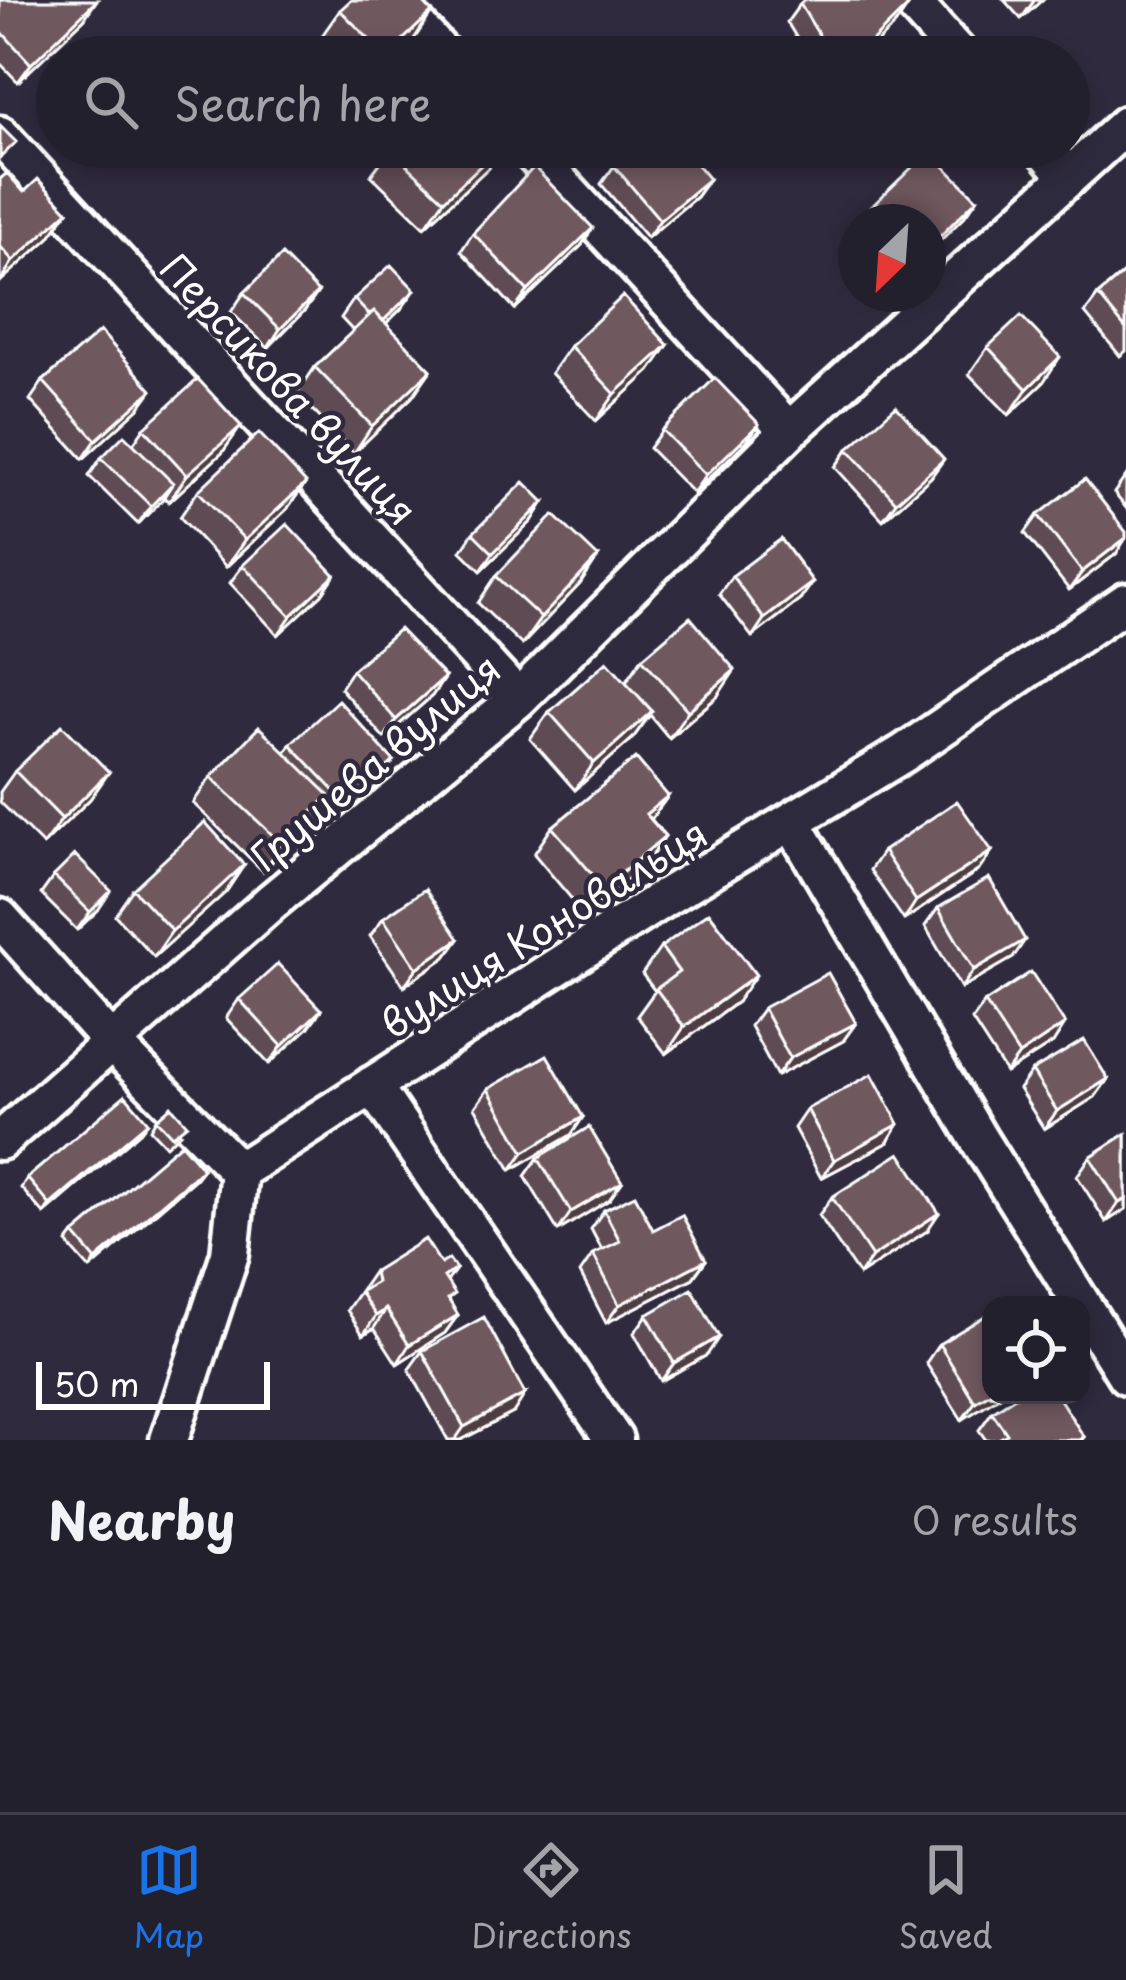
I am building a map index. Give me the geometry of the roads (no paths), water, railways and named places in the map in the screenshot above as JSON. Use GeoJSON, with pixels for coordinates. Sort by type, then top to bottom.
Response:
{"type":"FeatureCollection","features":[{"type":"Feature","properties":{"kind":"street"},"geometry":{"type":"LineString","coordinates":[[393,0],[426,36]]}},
{"type":"Feature","properties":{"kind":"street"},"geometry":{"type":"LineString","coordinates":[[910,0],[942,36]]}},
{"type":"Feature","properties":{"kind":"street","name":"Грушева вулиця"},"geometry":{"type":"LineString","coordinates":[[1090,158],[1126,125]]}},
{"type":"Feature","properties":{"kind":"street","name":"Персикова вулиця"},"geometry":{"type":"LineString","coordinates":[[0,135],[518,699]]}},
{"type":"Feature","properties":{"kind":"street"},"geometry":{"type":"LineString","coordinates":[[546,168],[788,431]]}},
{"type":"Feature","properties":{"kind":"street"},"geometry":{"type":"LineString","coordinates":[[1062,168],[1070,177]]}},
{"type":"Feature","properties":{"kind":"street","name":"Грушева вулиця"},"geometry":{"type":"LineString","coordinates":[[0,1141],[271,902],[518,699],[788,431],[1080,168]]}},
{"type":"Feature","properties":{"kind":"street","name":"вулиця Коновальця"},"geometry":{"type":"LineString","coordinates":[[239,1171],[664,898],[904,753],[1126,602]]}},
{"type":"Feature","properties":{"kind":"street"},"geometry":{"type":"LineString","coordinates":[[792,822],[979,1140],[1126,1375]]}},
{"type":"Feature","properties":{"kind":"street"},"geometry":{"type":"LineString","coordinates":[[0,919],[111,1042],[239,1171],[230,1254],[169,1440]]}},
{"type":"Feature","properties":{"kind":"street"},"geometry":{"type":"LineString","coordinates":[[372,1085],[614,1440]]}}]}
